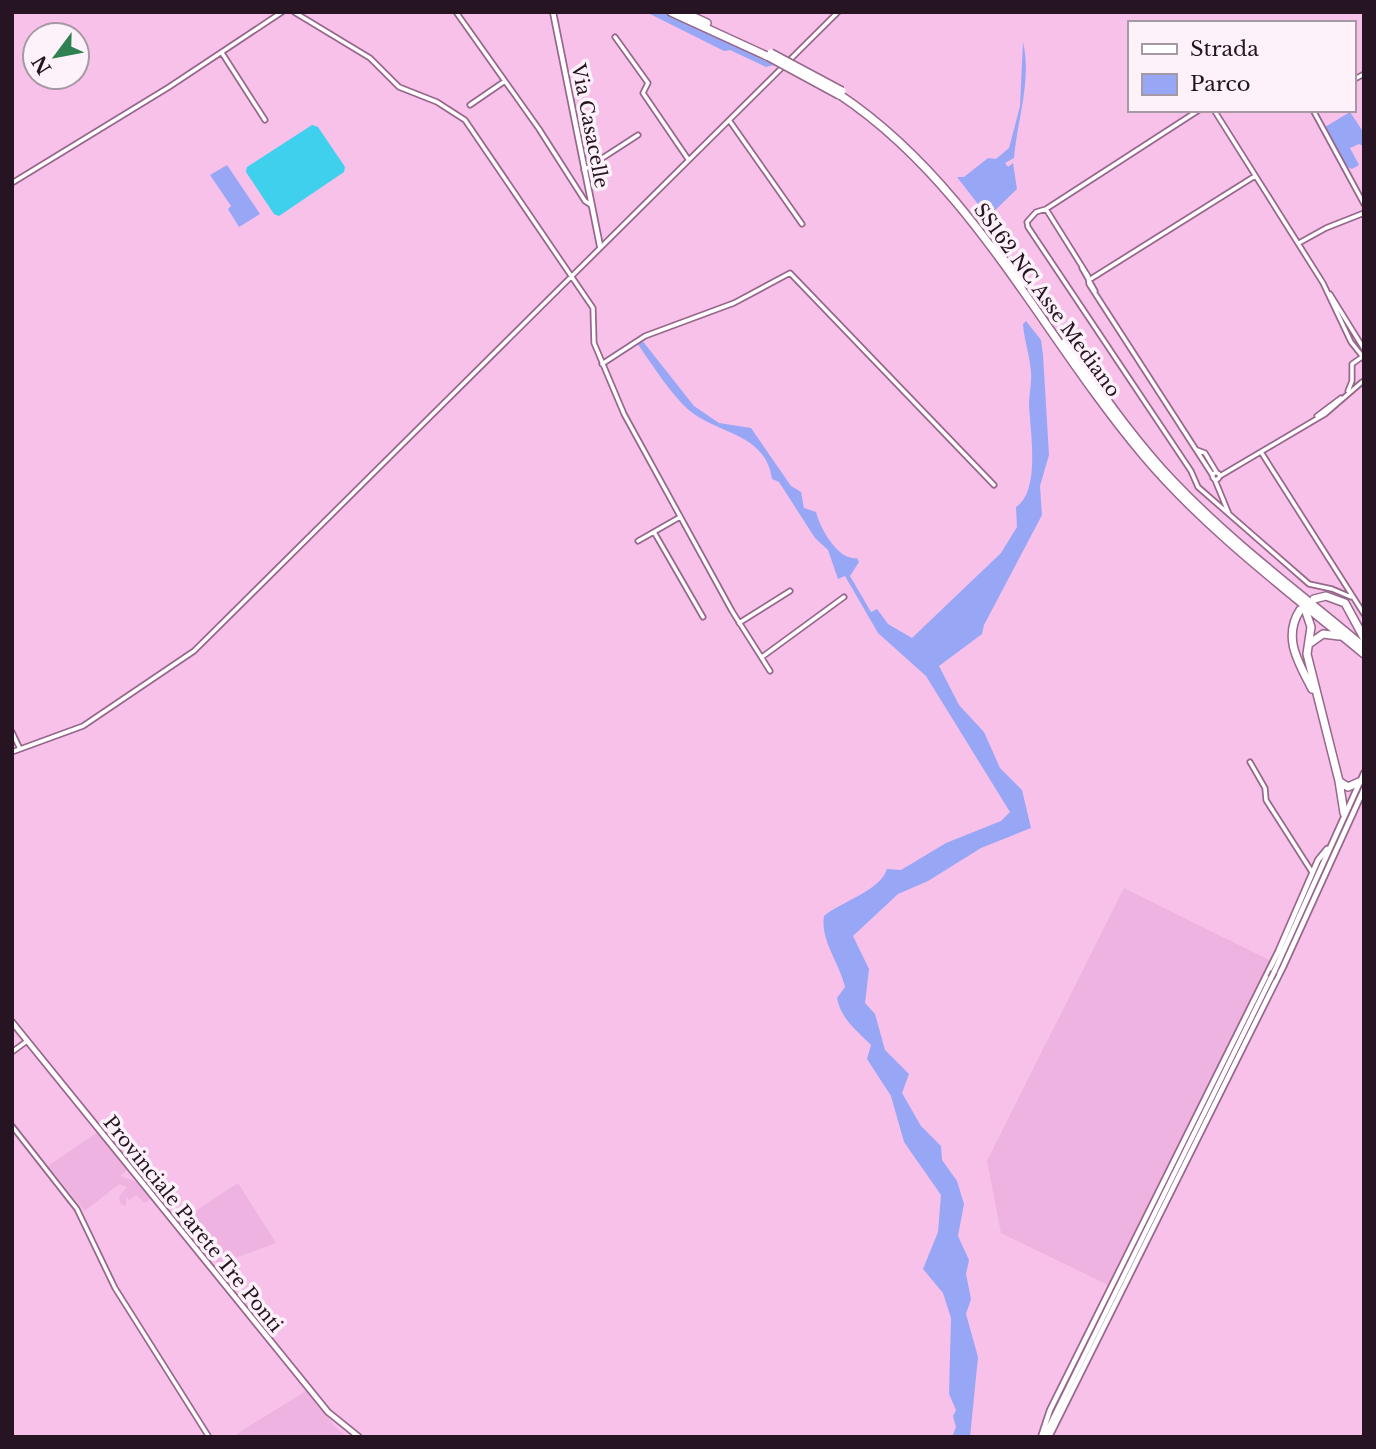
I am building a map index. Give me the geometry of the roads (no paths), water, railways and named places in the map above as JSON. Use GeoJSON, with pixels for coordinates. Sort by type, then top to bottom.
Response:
{"type":"FeatureCollection","features":[{"type":"Feature","properties":{"kind":"highway","name":"SS162 NC Asse Mediano"},"geometry":{"type":"LineString","coordinates":[[671,12],[770,55]]}},
{"type":"Feature","properties":{"kind":"highway","name":"SS162 NC Asse Mediano"},"geometry":{"type":"LineString","coordinates":[[683,12],[841,93],[894,133],[976,226],[1149,454],[1204,515],[1364,647]]}},
{"type":"Feature","properties":{"kind":"highway","name":"SS162 NC Asse Mediano"},"geometry":{"type":"LineString","coordinates":[[1229,537],[1301,607],[1364,654]]}},
{"type":"Feature","properties":{"kind":"highway"},"geometry":{"type":"LineString","coordinates":[[1314,599],[1326,596],[1345,603],[1364,638]]}},
{"type":"Feature","properties":{"kind":"highway"},"geometry":{"type":"LineString","coordinates":[[1317,699],[1290,633],[1301,607],[1310,618],[1307,654],[1339,781],[1344,813]]}},
{"type":"Feature","properties":{"kind":"highway"},"geometry":{"type":"LineString","coordinates":[[1309,644],[1323,634],[1343,637]]}},
{"type":"Feature","properties":{"kind":"highway"},"geometry":{"type":"LineString","coordinates":[[1339,781],[1348,787],[1362,786]]}},
{"type":"Feature","properties":{"kind":"main road","name":"Via Casacelle"},"geometry":{"type":"LineString","coordinates":[[553,12],[600,246]]}},
{"type":"Feature","properties":{"kind":"main road"},"geometry":{"type":"LineString","coordinates":[[1045,1437],[1280,972],[1362,786],[1364,773]]}},
{"type":"Feature","properties":{"kind":"main road"},"geometry":{"type":"LineString","coordinates":[[1045,1437],[1050,1410],[1271,971],[1344,813],[1362,786]]}},
{"type":"Feature","properties":{"kind":"main road"},"geometry":{"type":"LineString","coordinates":[[1045,1437],[1271,978],[1271,971],[1312,872],[1327,849]]}},
{"type":"Feature","properties":{"kind":"main road"},"geometry":{"type":"LineString","coordinates":[[1271,971],[1273,975],[1280,972]]}},
{"type":"Feature","properties":{"kind":"main road","name":"Provinciale Parete Tre Ponti"},"geometry":{"type":"LineString","coordinates":[[12,1022],[328,1412],[359,1437]]}},
{"type":"Feature","properties":{"kind":"street"},"geometry":{"type":"LineString","coordinates":[[12,183],[222,53],[282,12]]}},
{"type":"Feature","properties":{"kind":"street"},"geometry":{"type":"LineString","coordinates":[[294,12],[370,58],[399,87],[437,102],[466,120],[595,312],[593,336],[624,414],[739,623],[770,671]]}},
{"type":"Feature","properties":{"kind":"street"},"geometry":{"type":"LineString","coordinates":[[456,12],[585,201],[591,205]]}},
{"type":"Feature","properties":{"kind":"street"},"geometry":{"type":"LineString","coordinates":[[12,752],[83,726],[194,651],[836,13]]}},
{"type":"Feature","properties":{"kind":"street"},"geometry":{"type":"LineString","coordinates":[[615,37],[648,83],[643,93],[688,159]]}},
{"type":"Feature","properties":{"kind":"street"},"geometry":{"type":"LineString","coordinates":[[222,53],[265,120]]}},
{"type":"Feature","properties":{"kind":"street"},"geometry":{"type":"LineString","coordinates":[[470,105],[505,81]]}},
{"type":"Feature","properties":{"kind":"street"},"geometry":{"type":"LineString","coordinates":[[1196,112],[1046,209],[1036,212],[1027,222],[1028,227],[1191,471],[1198,487],[1309,584],[1351,597]]}},
{"type":"Feature","properties":{"kind":"street"},"geometry":{"type":"LineString","coordinates":[[1215,112],[1329,293],[1351,342],[1363,357],[1353,362]]}},
{"type":"Feature","properties":{"kind":"street"},"geometry":{"type":"LineString","coordinates":[[1314,112],[1364,204]]}},
{"type":"Feature","properties":{"kind":"street"},"geometry":{"type":"LineString","coordinates":[[728,119],[802,224]]}},
{"type":"Feature","properties":{"kind":"street"},"geometry":{"type":"LineString","coordinates":[[584,170],[638,135]]}},
{"type":"Feature","properties":{"kind":"street"},"geometry":{"type":"LineString","coordinates":[[1089,280],[1255,175]]}},
{"type":"Feature","properties":{"kind":"street"},"geometry":{"type":"LineString","coordinates":[[1046,209],[1196,450],[1205,453],[1230,516]]}},
{"type":"Feature","properties":{"kind":"street"},"geometry":{"type":"LineString","coordinates":[[1299,243],[1326,228],[1364,214]]}},
{"type":"Feature","properties":{"kind":"street"},"geometry":{"type":"LineString","coordinates":[[602,364],[645,336],[734,303],[790,273],[994,485]]}},
{"type":"Feature","properties":{"kind":"street"},"geometry":{"type":"LineString","coordinates":[[1329,293],[1339,305],[1357,343],[1364,349]]}},
{"type":"Feature","properties":{"kind":"street"},"geometry":{"type":"LineString","coordinates":[[1345,395],[1352,376],[1351,342]]}},
{"type":"Feature","properties":{"kind":"street"},"geometry":{"type":"LineString","coordinates":[[1216,476],[1316,418],[1363,382],[1352,376]]}},
{"type":"Feature","properties":{"kind":"street"},"geometry":{"type":"LineString","coordinates":[[1261,452],[1364,614]]}},
{"type":"Feature","properties":{"kind":"street"},"geometry":{"type":"LineString","coordinates":[[638,541],[680,517]]}},
{"type":"Feature","properties":{"kind":"street"},"geometry":{"type":"LineString","coordinates":[[654,532],[703,617]]}},
{"type":"Feature","properties":{"kind":"street"},"geometry":{"type":"LineString","coordinates":[[739,623],[790,591]]}},
{"type":"Feature","properties":{"kind":"street"},"geometry":{"type":"LineString","coordinates":[[762,657],[844,597]]}},
{"type":"Feature","properties":{"kind":"street"},"geometry":{"type":"LineString","coordinates":[[12,732],[20,749]]}},
{"type":"Feature","properties":{"kind":"street"},"geometry":{"type":"LineString","coordinates":[[1250,762],[1265,788],[1266,800],[1312,872]]}},
{"type":"Feature","properties":{"kind":"street"},"geometry":{"type":"LineString","coordinates":[[12,1052],[28,1041]]}},
{"type":"Feature","properties":{"kind":"street"},"geometry":{"type":"LineString","coordinates":[[12,1126],[77,1209],[116,1288],[209,1437]]}}]}
